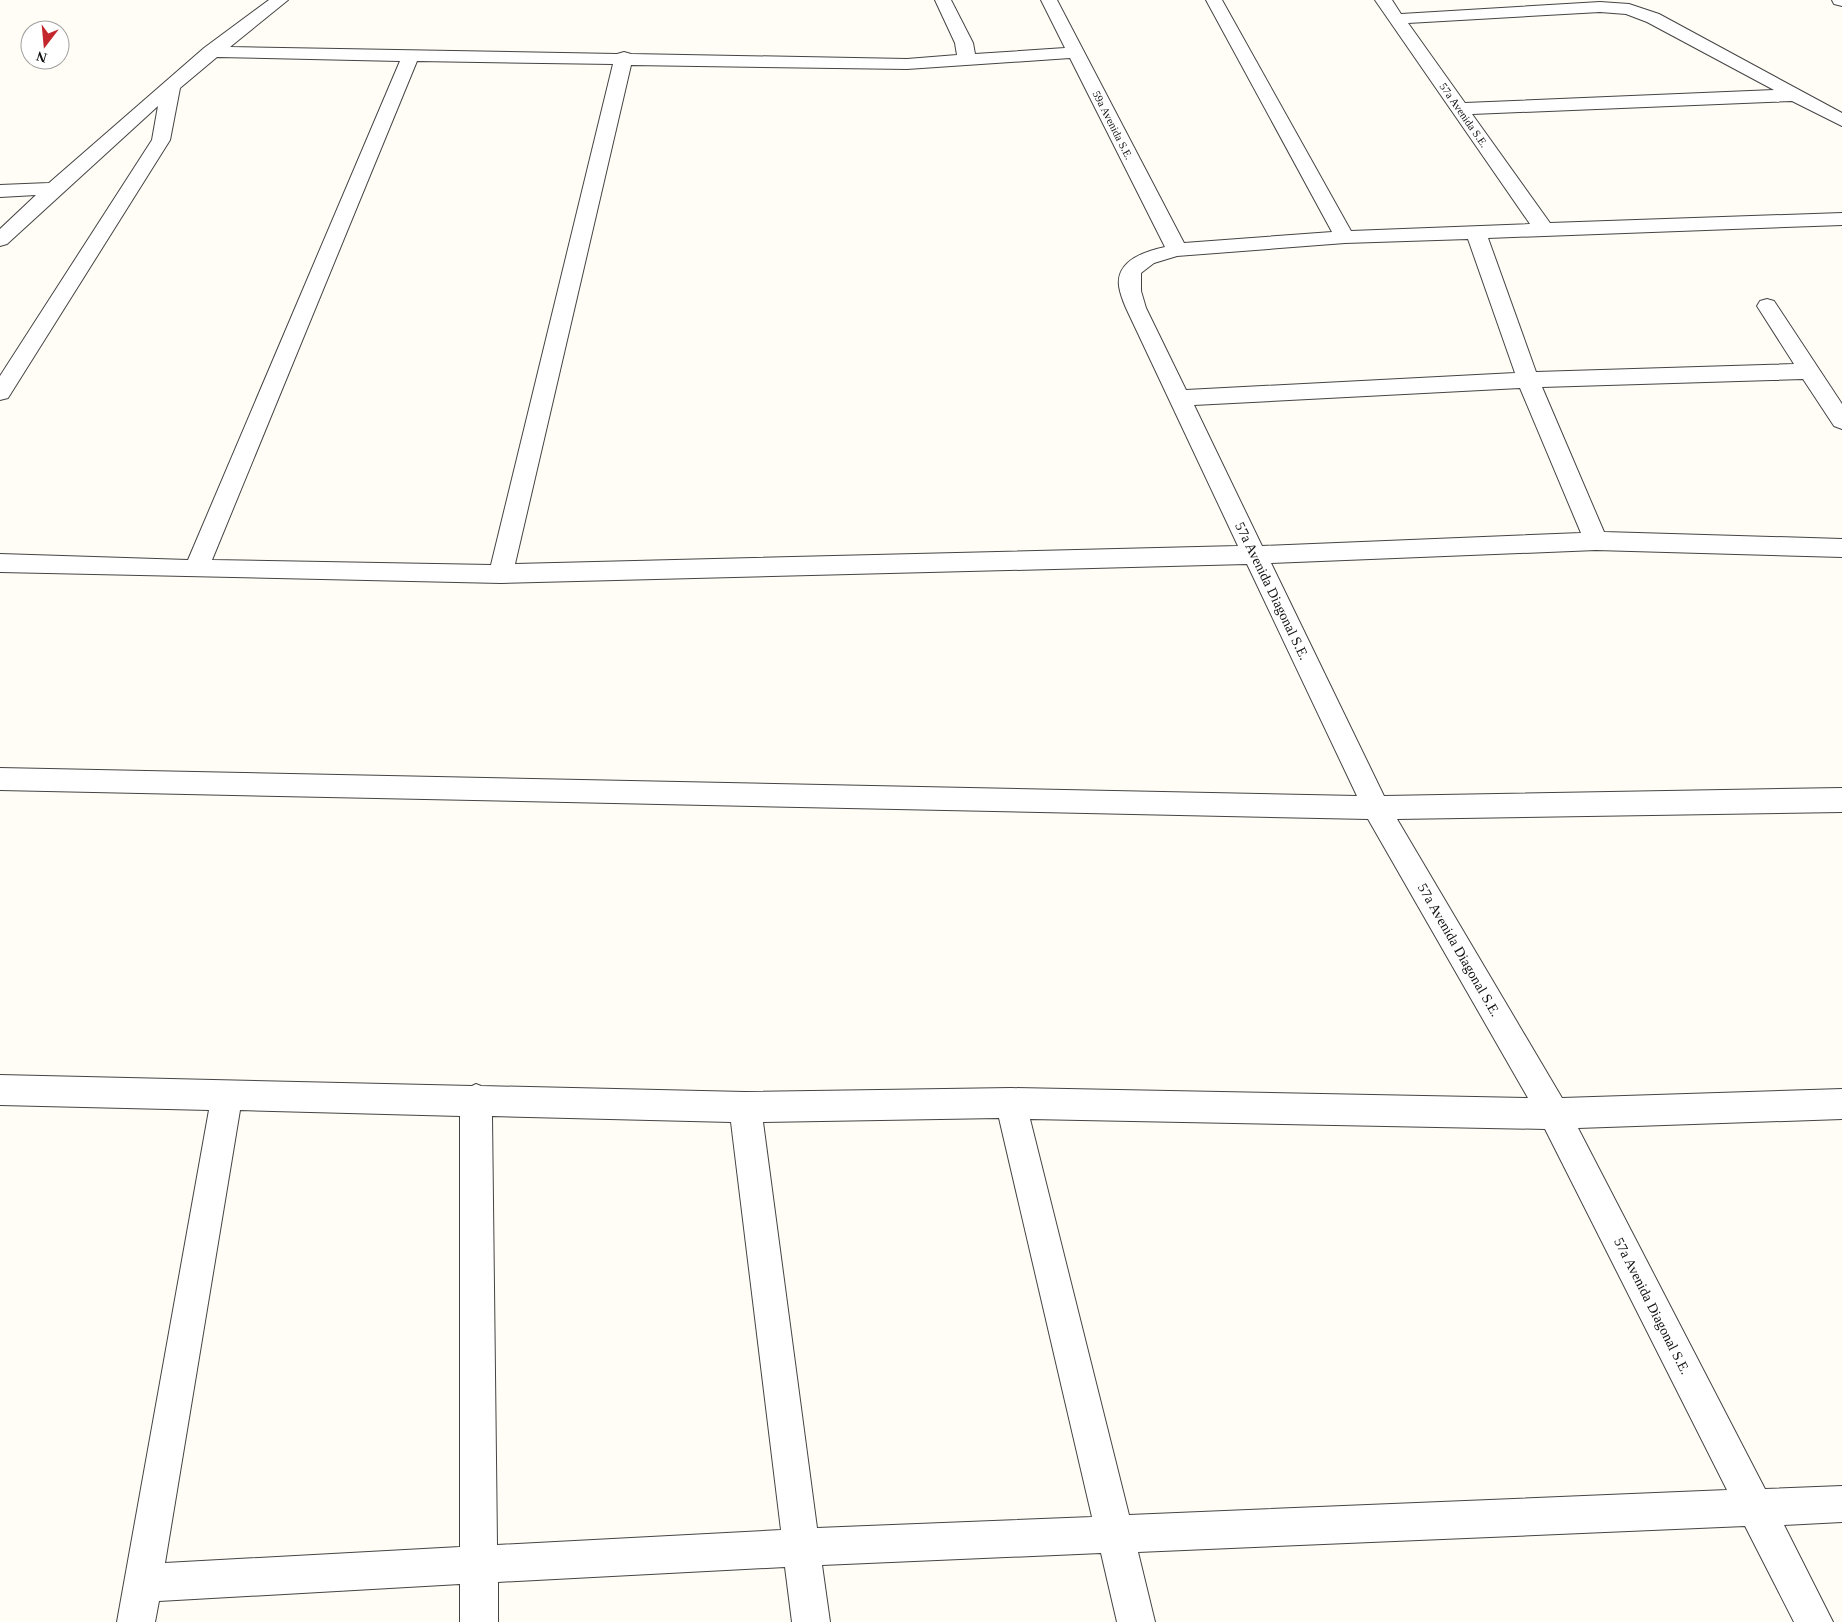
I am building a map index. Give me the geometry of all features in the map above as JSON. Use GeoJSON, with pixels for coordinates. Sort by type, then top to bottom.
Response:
{"type":"FeatureCollection","features":[{"type":"Feature","properties":{"kind":"street"},"geometry":{"type":"LineString","coordinates":[[0,240],[53,189],[210,52],[280,0]]}},
{"type":"Feature","properties":{"kind":"street"},"geometry":{"type":"LineString","coordinates":[[943,0],[964,43],[968,61]]}},
{"type":"Feature","properties":{"kind":"street","name":"59a Avenida S.E."},"geometry":{"type":"LineString","coordinates":[[1049,0],[1177,250]]}},
{"type":"Feature","properties":{"kind":"street"},"geometry":{"type":"LineString","coordinates":[[1214,0],[1345,237]]}},
{"type":"Feature","properties":{"kind":"street","name":"57a Avenida S.E."},"geometry":{"type":"LineString","coordinates":[[1383,0],[1545,231]]}},
{"type":"Feature","properties":{"kind":"street"},"geometry":{"type":"LineString","coordinates":[[1397,19],[1600,7],[1630,9],[1653,18],[1842,120]]}},
{"type":"Feature","properties":{"kind":"street"},"geometry":{"type":"LineString","coordinates":[[210,52],[624,57],[907,64],[1076,52]]}},
{"type":"Feature","properties":{"kind":"street"},"geometry":{"type":"LineString","coordinates":[[196,570],[411,55]]}},
{"type":"Feature","properties":{"kind":"street"},"geometry":{"type":"LineString","coordinates":[[501,574],[624,57]]}},
{"type":"Feature","properties":{"kind":"street"},"geometry":{"type":"LineString","coordinates":[[0,393],[161,140],[171,87]]}},
{"type":"Feature","properties":{"kind":"street"},"geometry":{"type":"LineString","coordinates":[[1459,109],[1796,95]]}},
{"type":"Feature","properties":{"kind":"street"},"geometry":{"type":"LineString","coordinates":[[0,191],[53,189]]}},
{"type":"Feature","properties":{"kind":"street"},"geometry":{"type":"LineString","coordinates":[[1177,250],[1345,237],[1842,219]]}},
{"type":"Feature","properties":{"kind":"street"},"geometry":{"type":"LineString","coordinates":[[1476,233],[1528,380],[1596,541]]}},
{"type":"Feature","properties":{"kind":"street","name":"57a Avenida Diagonal S.E."},"geometry":{"type":"LineString","coordinates":[[1177,250],[1150,257],[1133,268],[1129,282],[1136,308],[1376,808],[1554,1114],[1814,1622]]}},
{"type":"Feature","properties":{"kind":"street"},"geometry":{"type":"LineString","coordinates":[[1767,306],[1838,409]]}},
{"type":"Feature","properties":{"kind":"street"},"geometry":{"type":"LineString","coordinates":[[1179,398],[1528,380],[1810,371]]}},
{"type":"Feature","properties":{"kind":"street"},"geometry":{"type":"LineString","coordinates":[[0,562],[196,570],[501,574],[1255,555],[1596,541],[1842,548]]}},
{"type":"Feature","properties":{"kind":"street"},"geometry":{"type":"LineString","coordinates":[[0,779],[1376,808],[1842,800]]}},
{"type":"Feature","properties":{"kind":"street"},"geometry":{"type":"LineString","coordinates":[[0,1090],[476,1099],[745,1107],[1012,1103],[1554,1114],[1842,1104]]}},
{"type":"Feature","properties":{"kind":"street"},"geometry":{"type":"LineString","coordinates":[[136,1622],[227,1094]]}},
{"type":"Feature","properties":{"kind":"street"},"geometry":{"type":"LineString","coordinates":[[476,1099],[479,1622]]}},
{"type":"Feature","properties":{"kind":"street"},"geometry":{"type":"LineString","coordinates":[[1012,1103],[1136,1622]]}},
{"type":"Feature","properties":{"kind":"street"},"geometry":{"type":"LineString","coordinates":[[745,1107],[803,1547],[811,1622]]}},
{"type":"Feature","properties":{"kind":"street"},"geometry":{"type":"LineString","coordinates":[[144,1583],[803,1547],[1842,1504]]}}]}
